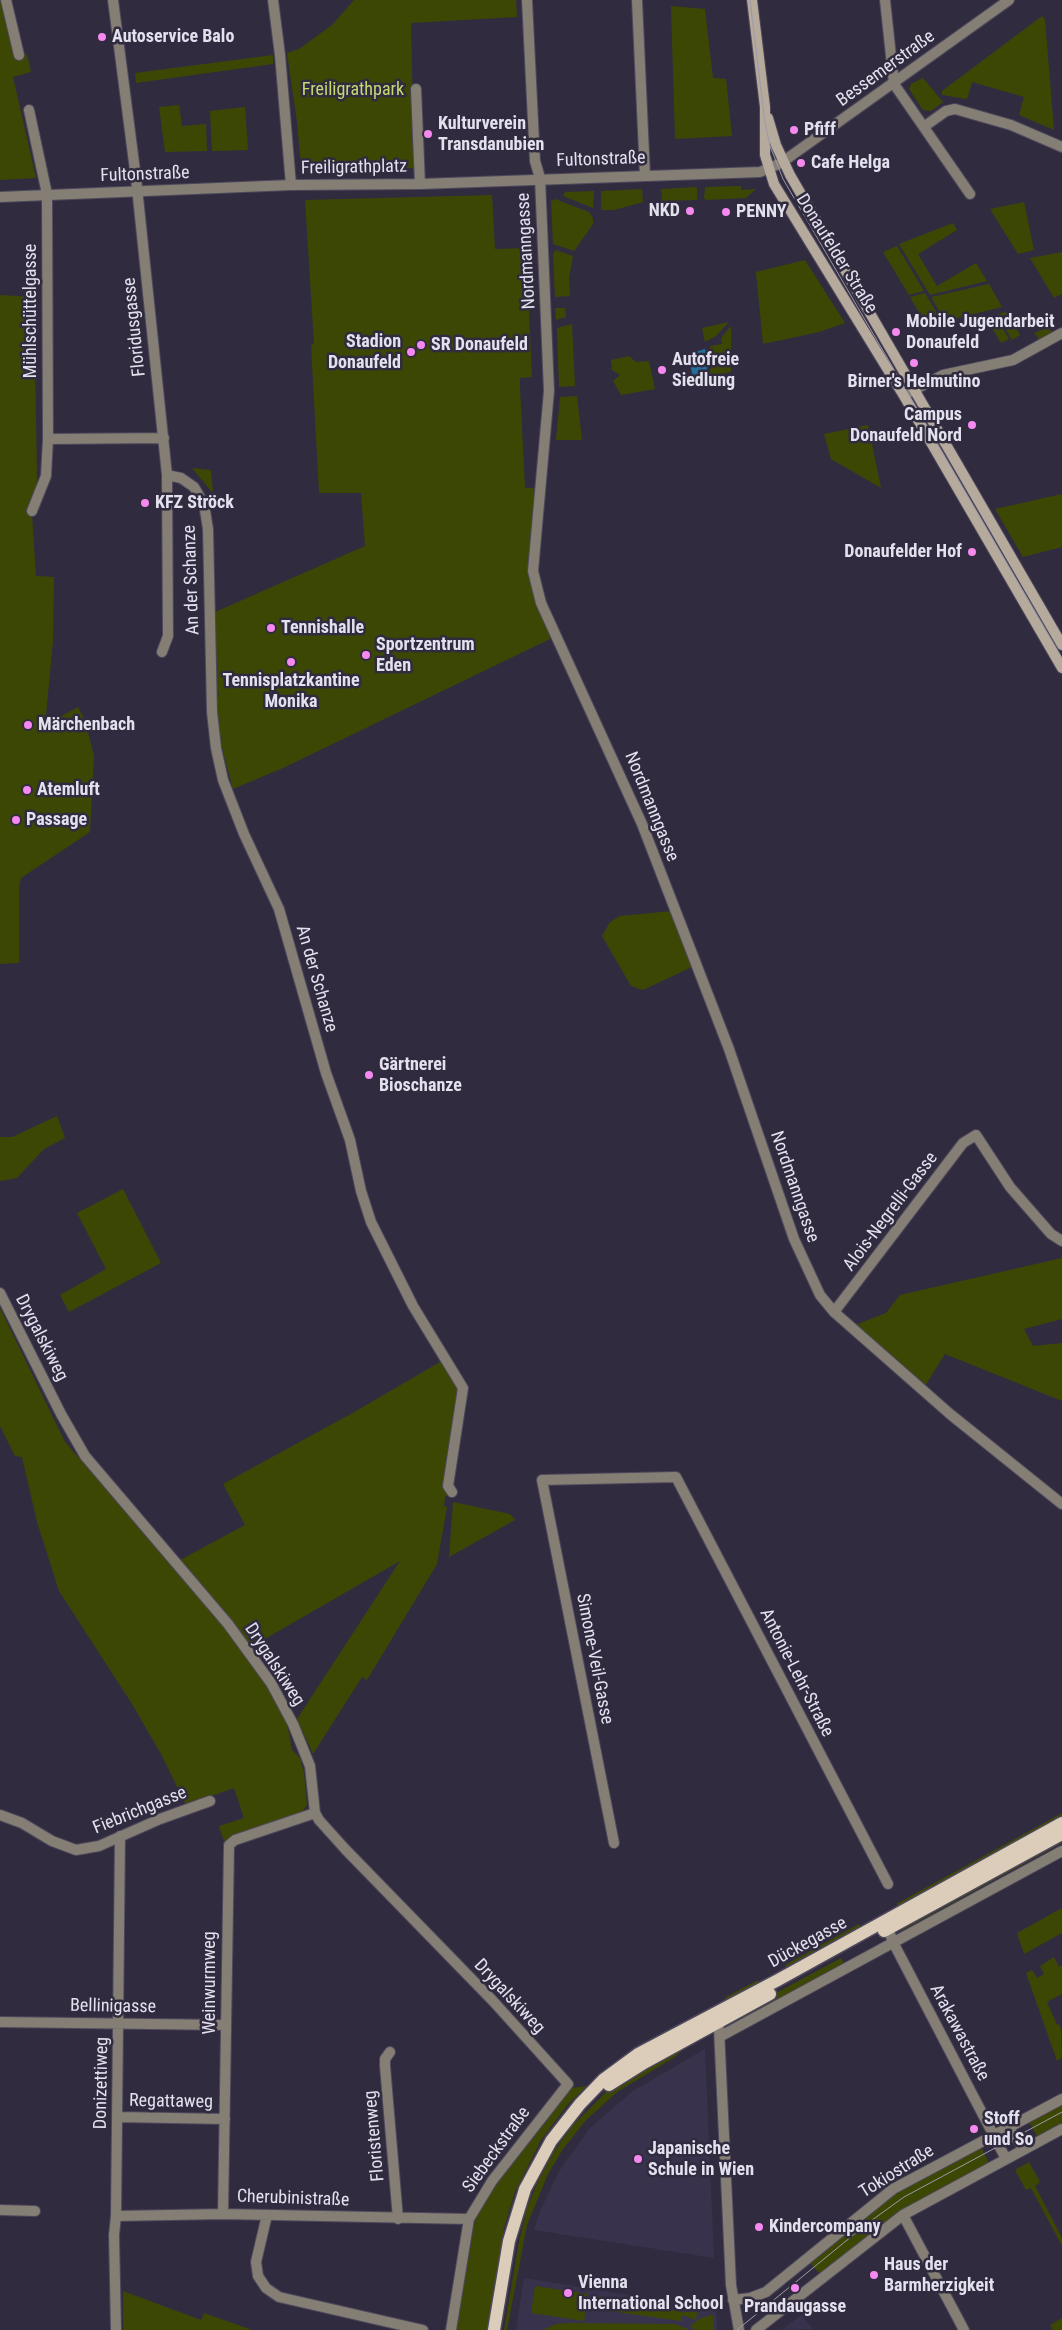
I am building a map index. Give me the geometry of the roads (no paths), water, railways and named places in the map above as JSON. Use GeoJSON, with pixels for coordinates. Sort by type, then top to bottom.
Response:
{"type":"FeatureCollection","features":[{"type":"Feature","properties":{"kind":"main road","name":"Donaufelder Straße"},"geometry":{"type":"LineString","coordinates":[[752,0],[765,108],[765,155],[768,169],[806,239],[904,396],[1062,668]]}},
{"type":"Feature","properties":{"kind":"main road","name":"Donaufelder Straße"},"geometry":{"type":"LineString","coordinates":[[765,108],[782,162],[1062,646]]}},
{"type":"Feature","properties":{"kind":"main road","name":"Dückegasse"},"geometry":{"type":"LineString","coordinates":[[581,2106],[604,2079],[638,2054],[716,2019],[886,1925],[1062,1823]]}},
{"type":"Feature","properties":{"kind":"main road","name":"Dückegasse"},"geometry":{"type":"LineString","coordinates":[[886,1925],[1062,1834]]}},
{"type":"Feature","properties":{"kind":"main road"},"geometry":{"type":"LineString","coordinates":[[494,2330],[509,2241],[525,2189],[551,2141],[581,2106]]}},
{"type":"Feature","properties":{"kind":"main road"},"geometry":{"type":"LineString","coordinates":[[501,2330],[515,2241],[530,2192],[556,2144],[581,2106]]}},
{"type":"Feature","properties":{"kind":"street"},"geometry":{"type":"LineString","coordinates":[[6,0],[19,55]]}},
{"type":"Feature","properties":{"kind":"street","name":"Floridusgasse"},"geometry":{"type":"LineString","coordinates":[[113,0],[167,475],[168,636],[162,652]]}},
{"type":"Feature","properties":{"kind":"street","name":"Freiligrathplatz"},"geometry":{"type":"LineString","coordinates":[[273,0],[281,59],[290,185],[420,184],[416,89]]}},
{"type":"Feature","properties":{"kind":"street","name":"Nordmanngasse"},"geometry":{"type":"LineString","coordinates":[[527,0],[534,161],[540,178],[549,391],[533,571],[535,584],[548,621],[642,824],[729,1049],[802,1259],[820,1294],[834,1312],[950,1414],[1062,1504]]}},
{"type":"Feature","properties":{"kind":"street"},"geometry":{"type":"LineString","coordinates":[[637,0],[644,175]]}},
{"type":"Feature","properties":{"kind":"street"},"geometry":{"type":"LineString","coordinates":[[885,0],[894,84],[925,126],[970,194]]}},
{"type":"Feature","properties":{"kind":"street","name":"Bessemerstraße"},"geometry":{"type":"LineString","coordinates":[[782,162],[894,84],[996,5],[1009,0]]}},
{"type":"Feature","properties":{"kind":"street"},"geometry":{"type":"LineString","coordinates":[[925,126],[946,111],[955,109],[1011,125],[1062,147]]}},
{"type":"Feature","properties":{"kind":"street","name":"Mühlschüttelgasse"},"geometry":{"type":"LineString","coordinates":[[29,110],[47,194],[48,439],[46,476],[32,510]]}},
{"type":"Feature","properties":{"kind":"street","name":"Fultonstraße"},"geometry":{"type":"LineString","coordinates":[[420,184],[540,178],[760,172],[782,162]]}},
{"type":"Feature","properties":{"kind":"street","name":"Fultonstraße"},"geometry":{"type":"LineString","coordinates":[[0,197],[290,185]]}},
{"type":"Feature","properties":{"kind":"street"},"geometry":{"type":"LineString","coordinates":[[904,396],[943,375],[1013,360],[1062,333]]}},
{"type":"Feature","properties":{"kind":"street"},"geometry":{"type":"LineString","coordinates":[[48,439],[164,438]]}},
{"type":"Feature","properties":{"kind":"street","name":"An der Schanze"},"geometry":{"type":"LineString","coordinates":[[167,475],[181,478],[194,487],[204,504],[208,529],[212,712],[216,748],[223,780],[244,834],[278,909],[324,1065],[350,1140],[361,1191],[371,1222],[413,1306],[463,1388],[448,1486],[452,1492]]}},
{"type":"Feature","properties":{"kind":"street","name":"Alois-Negrelli-Gasse"},"geometry":{"type":"LineString","coordinates":[[834,1312],[963,1143],[976,1136],[1010,1187],[1051,1234],[1062,1241]]}},
{"type":"Feature","properties":{"kind":"street","name":"Drygalskiweg"},"geometry":{"type":"LineString","coordinates":[[0,1293],[61,1414],[85,1456],[228,1624],[271,1683],[293,1724],[310,1766],[315,1813],[346,1850],[493,2001],[568,2084]]}},
{"type":"Feature","properties":{"kind":"street","name":"Antonie-Lehr-Straße"},"geometry":{"type":"LineString","coordinates":[[542,1480],[676,1477],[888,1884]]}},
{"type":"Feature","properties":{"kind":"street","name":"Simone-Veil-Gasse"},"geometry":{"type":"LineString","coordinates":[[542,1480],[614,1843]]}},
{"type":"Feature","properties":{"kind":"street","name":"Fiebrichgasse"},"geometry":{"type":"LineString","coordinates":[[0,1815],[22,1823],[52,1841],[76,1850],[99,1846],[210,1801]]}},
{"type":"Feature","properties":{"kind":"street","name":"Weinwurmweg"},"geometry":{"type":"LineString","coordinates":[[223,2214],[229,1845],[235,1840],[315,1813]]}},
{"type":"Feature","properties":{"kind":"street","name":"Donizettiweg"},"geometry":{"type":"LineString","coordinates":[[116,2330],[114,2234],[118,2117],[120,1836]]}},
{"type":"Feature","properties":{"kind":"street"},"geometry":{"type":"LineString","coordinates":[[721,2036],[894,1944],[1062,1851]]}},
{"type":"Feature","properties":{"kind":"street","name":"Arakawastraße"},"geometry":{"type":"LineString","coordinates":[[886,1925],[894,1944],[1006,2159]]}},
{"type":"Feature","properties":{"kind":"street"},"geometry":{"type":"LineString","coordinates":[[716,2019],[721,2036],[722,2138],[733,2300],[739,2330]]}},
{"type":"Feature","properties":{"kind":"street","name":"Bellinigasse"},"geometry":{"type":"LineString","coordinates":[[0,2022],[226,2025]]}},
{"type":"Feature","properties":{"kind":"street","name":"Floristenweg"},"geometry":{"type":"LineString","coordinates":[[390,2052],[385,2059],[385,2066],[398,2219]]}},
{"type":"Feature","properties":{"kind":"street","name":"Siebeckstraße"},"geometry":{"type":"LineString","coordinates":[[451,2330],[469,2219],[492,2181],[568,2084]]}},
{"type":"Feature","properties":{"kind":"street","name":"Tokiostraße"},"geometry":{"type":"LineString","coordinates":[[733,2300],[747,2299],[762,2294],[893,2189],[1062,2099]]}},
{"type":"Feature","properties":{"kind":"street","name":"Regattaweg"},"geometry":{"type":"LineString","coordinates":[[118,2117],[224,2119]]}},
{"type":"Feature","properties":{"kind":"street"},"geometry":{"type":"LineString","coordinates":[[1008,2127],[1024,2149]]}},
{"type":"Feature","properties":{"kind":"street"},"geometry":{"type":"LineString","coordinates":[[756,2330],[903,2215],[1062,2129]]}},
{"type":"Feature","properties":{"kind":"street"},"geometry":{"type":"LineString","coordinates":[[0,2210],[35,2211]]}},
{"type":"Feature","properties":{"kind":"street","name":"Cherubinistraße"},"geometry":{"type":"LineString","coordinates":[[116,2216],[223,2214],[469,2219]]}},
{"type":"Feature","properties":{"kind":"street"},"geometry":{"type":"LineString","coordinates":[[267,2215],[256,2262],[258,2276],[266,2288],[279,2297],[423,2330]]}},
{"type":"Feature","properties":{"kind":"street"},"geometry":{"type":"LineString","coordinates":[[903,2215],[964,2330]]}},
{"type":"Feature","properties":{"kind":"water"},"geometry":{"type":"Polygon","coordinates":[[[705,349],[709,363],[706,372],[693,378],[688,354],[705,349]]]}},
{"type":"Feature","properties":{"kind":"tram line"},"geometry":{"type":"LineString","coordinates":[[750,0],[765,123],[770,146],[783,179],[1062,658]]}},
{"type":"Feature","properties":{"kind":"tram line"},"geometry":{"type":"LineString","coordinates":[[737,2330],[868,2223],[904,2197],[1062,2112]]}},
{"type":"Feature","properties":{"kind":"place","name":"Autoservice Balo"},"geometry":{"type":"Point","coordinates":[102,37]}},
{"type":"Feature","properties":{"kind":"place","name":"Pfiff"},"geometry":{"type":"Point","coordinates":[794,130]}},
{"type":"Feature","properties":{"kind":"place","name":"Kulturverein Transdanubien"},"geometry":{"type":"Point","coordinates":[428,134]}},
{"type":"Feature","properties":{"kind":"place","name":"Cafe Helga"},"geometry":{"type":"Point","coordinates":[801,163]}},
{"type":"Feature","properties":{"kind":"place","name":"NKD"},"geometry":{"type":"Point","coordinates":[690,211]}},
{"type":"Feature","properties":{"kind":"place","name":"PENNY"},"geometry":{"type":"Point","coordinates":[726,212]}},
{"type":"Feature","properties":{"kind":"place","name":"Mobile Jugendarbeit Donaufeld"},"geometry":{"type":"Point","coordinates":[896,332]}},
{"type":"Feature","properties":{"kind":"place","name":"SR Donaufeld"},"geometry":{"type":"Point","coordinates":[421,345]}},
{"type":"Feature","properties":{"kind":"place","name":"Stadion Donaufeld"},"geometry":{"type":"Point","coordinates":[411,352]}},
{"type":"Feature","properties":{"kind":"place","name":"Birner's Helmutino"},"geometry":{"type":"Point","coordinates":[914,363]}},
{"type":"Feature","properties":{"kind":"place","name":"Autofreie Siedlung"},"geometry":{"type":"Point","coordinates":[662,370]}},
{"type":"Feature","properties":{"kind":"place","name":"Campus Donaufeld Nord"},"geometry":{"type":"Point","coordinates":[972,425]}},
{"type":"Feature","properties":{"kind":"place","name":"KFZ Ströck"},"geometry":{"type":"Point","coordinates":[145,503]}},
{"type":"Feature","properties":{"kind":"place","name":"Donaufelder Hof"},"geometry":{"type":"Point","coordinates":[972,552]}},
{"type":"Feature","properties":{"kind":"place","name":"Tennishalle"},"geometry":{"type":"Point","coordinates":[271,628]}},
{"type":"Feature","properties":{"kind":"place","name":"Sportzentrum Eden"},"geometry":{"type":"Point","coordinates":[366,655]}},
{"type":"Feature","properties":{"kind":"place","name":"Tennisplatzkantine Monika"},"geometry":{"type":"Point","coordinates":[291,662]}},
{"type":"Feature","properties":{"kind":"place","name":"Märchenbach"},"geometry":{"type":"Point","coordinates":[28,725]}},
{"type":"Feature","properties":{"kind":"place","name":"Atemluft"},"geometry":{"type":"Point","coordinates":[27,790]}},
{"type":"Feature","properties":{"kind":"place","name":"Passage"},"geometry":{"type":"Point","coordinates":[16,820]}},
{"type":"Feature","properties":{"kind":"place","name":"Gärtnerei Bioschanze"},"geometry":{"type":"Point","coordinates":[369,1075]}},
{"type":"Feature","properties":{"kind":"place","name":"Stoff und So"},"geometry":{"type":"Point","coordinates":[974,2129]}},
{"type":"Feature","properties":{"kind":"place","name":"Japanische Schule in Wien"},"geometry":{"type":"Point","coordinates":[638,2159]}},
{"type":"Feature","properties":{"kind":"place","name":"Kindercompany"},"geometry":{"type":"Point","coordinates":[759,2227]}},
{"type":"Feature","properties":{"kind":"place","name":"Haus der Barmherzigkeit"},"geometry":{"type":"Point","coordinates":[874,2275]}},
{"type":"Feature","properties":{"kind":"place","name":"Prandaugasse"},"geometry":{"type":"Point","coordinates":[795,2288]}},
{"type":"Feature","properties":{"kind":"place","name":"Vienna International School"},"geometry":{"type":"Point","coordinates":[568,2293]}},
{"type":"Feature","properties":{"kind":"park label","name":"Freiligrathpark"},"geometry":{"type":"Point","coordinates":[353,90]}}]}
